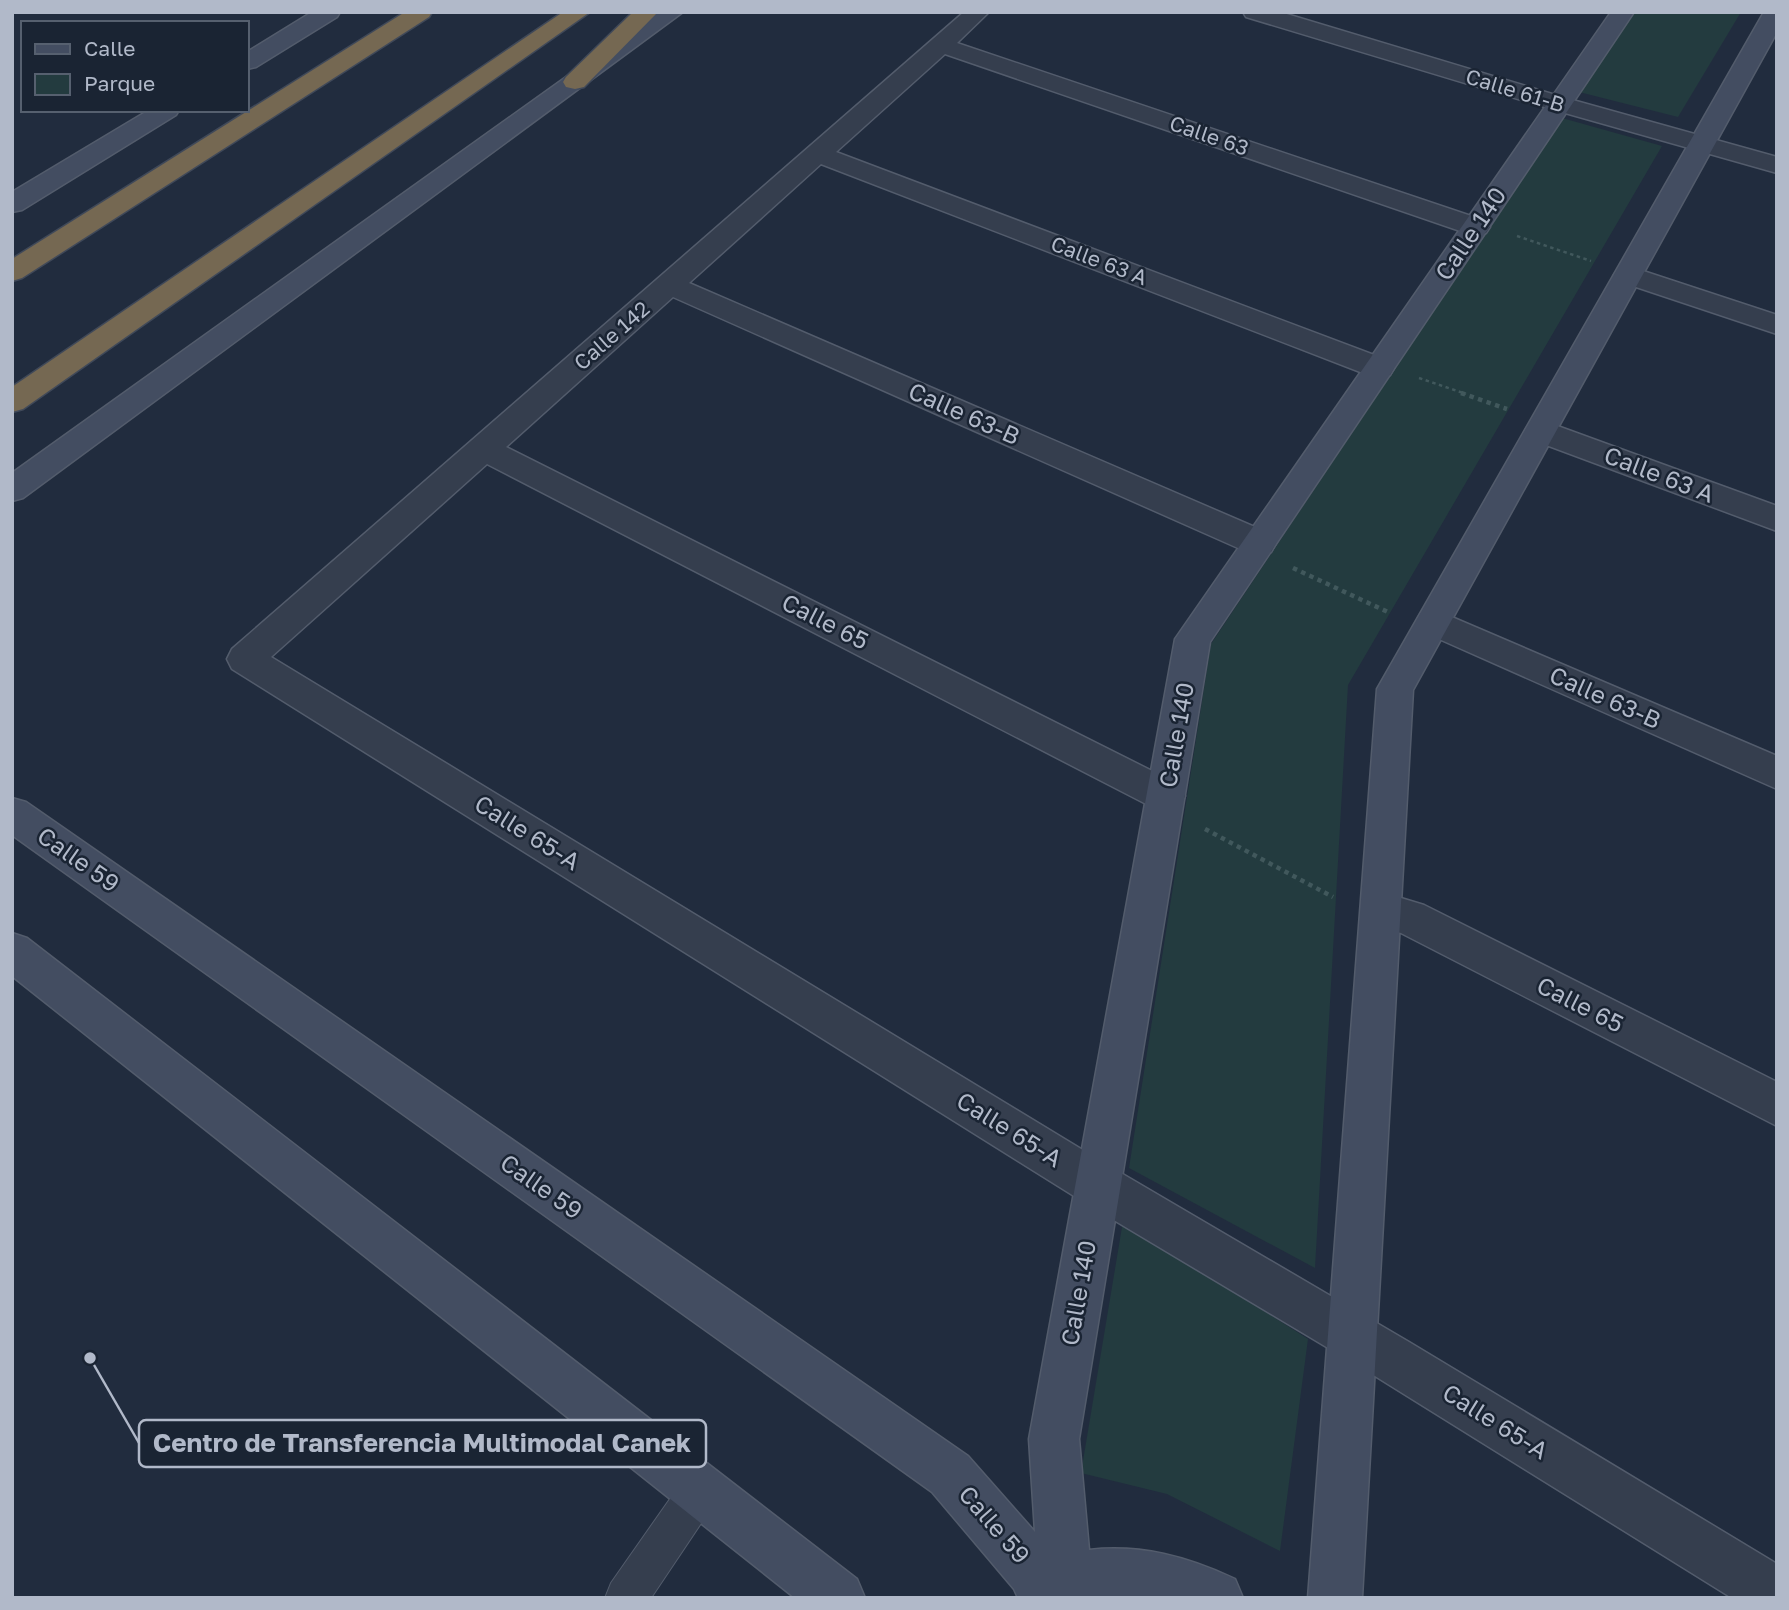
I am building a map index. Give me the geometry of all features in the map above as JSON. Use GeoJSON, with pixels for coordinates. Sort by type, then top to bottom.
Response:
{"type":"FeatureCollection","features":[{"type":"Feature","properties":{"kind":"highway"},"geometry":{"type":"LineString","coordinates":[[12,272],[421,12]]}},
{"type":"Feature","properties":{"kind":"highway"},"geometry":{"type":"LineString","coordinates":[[12,402],[579,12]]}},
{"type":"Feature","properties":{"kind":"highway"},"geometry":{"type":"LineString","coordinates":[[575,82],[648,12]]}},
{"type":"Feature","properties":{"kind":"street"},"geometry":{"type":"LineString","coordinates":[[248,61],[329,12]]}},
{"type":"Feature","properties":{"kind":"street"},"geometry":{"type":"LineString","coordinates":[[12,490],[672,12]]}},
{"type":"Feature","properties":{"kind":"street","name":"Calle 142"},"geometry":{"type":"LineString","coordinates":[[245,659],[978,12]]}},
{"type":"Feature","properties":{"kind":"street","name":"Calle 61-B"},"geometry":{"type":"LineString","coordinates":[[1254,12],[1560,104],[1777,165]]}},
{"type":"Feature","properties":{"kind":"street","name":"Calle 140"},"geometry":{"type":"LineString","coordinates":[[1046,1588],[1054,1439],[1193,639],[1623,12]]}},
{"type":"Feature","properties":{"kind":"street"},"geometry":{"type":"LineString","coordinates":[[1335,1598],[1353,1336],[1362,906],[1395,689],[1433,622],[1530,422],[1616,270],[1703,143],[1776,12]]}},
{"type":"Feature","properties":{"kind":"street","name":"Calle 63"},"geometry":{"type":"LineString","coordinates":[[941,45],[1476,227]]}},
{"type":"Feature","properties":{"kind":"street"},"geometry":{"type":"LineString","coordinates":[[12,204],[164,112]]}},
{"type":"Feature","properties":{"kind":"street","name":"Calle 63 A"},"geometry":{"type":"LineString","coordinates":[[818,154],[1379,368]]}},
{"type":"Feature","properties":{"kind":"street"},"geometry":{"type":"LineString","coordinates":[[1616,270],[1777,326]]}},
{"type":"Feature","properties":{"kind":"street","name":"Calle 63-B"},"geometry":{"type":"LineString","coordinates":[[669,285],[1259,543]]}},
{"type":"Feature","properties":{"kind":"street","name":"Calle 63 A"},"geometry":{"type":"LineString","coordinates":[[1530,422],[1777,519]]}},
{"type":"Feature","properties":{"kind":"street","name":"Calle 65"},"geometry":{"type":"LineString","coordinates":[[484,449],[1166,796]]}},
{"type":"Feature","properties":{"kind":"street","name":"Calle 63-B"},"geometry":{"type":"LineString","coordinates":[[1433,622],[1777,773]]}},
{"type":"Feature","properties":{"kind":"street","name":"Calle 65-A"},"geometry":{"type":"LineString","coordinates":[[245,659],[1098,1185],[1353,1336],[1777,1595]]}},
{"type":"Feature","properties":{"kind":"street","name":"Calle 59"},"geometry":{"type":"LineString","coordinates":[[12,814],[950,1474],[1046,1588]]}},
{"type":"Feature","properties":{"kind":"street","name":"Calle 65"},"geometry":{"type":"LineString","coordinates":[[1362,906],[1410,918],[1777,1105]]}},
{"type":"Feature","properties":{"kind":"street"},"geometry":{"type":"LineString","coordinates":[[12,951],[838,1598]]}},
{"type":"Feature","properties":{"kind":"street"},"geometry":{"type":"LineString","coordinates":[[1046,1588],[1133,1574],[1203,1590],[1216,1598]]}},
{"type":"Feature","properties":{"kind":"lane"},"geometry":{"type":"LineString","coordinates":[[626,1598],[700,1490]]}},
{"type":"Feature","properties":{"kind":"path"},"geometry":{"type":"LineString","coordinates":[[1512,234],[1616,270]]}},
{"type":"Feature","properties":{"kind":"path"},"geometry":{"type":"LineString","coordinates":[[1415,377],[1530,422]]}},
{"type":"Feature","properties":{"kind":"path"},"geometry":{"type":"LineString","coordinates":[[1288,566],[1397,617]]}},
{"type":"Feature","properties":{"kind":"path"},"geometry":{"type":"LineString","coordinates":[[1201,827],[1362,906]]}},
{"type":"Feature","properties":{"kind":"green space"},"geometry":{"type":"Polygon","coordinates":[[[1635,12],[1741,12],[1678,117],[1579,92],[1635,12]]]}},
{"type":"Feature","properties":{"kind":"green space"},"geometry":{"type":"Polygon","coordinates":[[[1562,118],[1662,146],[1348,685],[1315,1268],[1129,1168],[1211,644],[1562,118]]]}},
{"type":"Feature","properties":{"kind":"green space"},"geometry":{"type":"Polygon","coordinates":[[[1123,1221],[1308,1339],[1280,1551],[1167,1494],[1081,1473],[1123,1221]]]}},
{"type":"Feature","properties":{"kind":"place","name":"Centro de Transferencia Multimodal Canek"},"geometry":{"type":"Point","coordinates":[90,1358]}}]}
